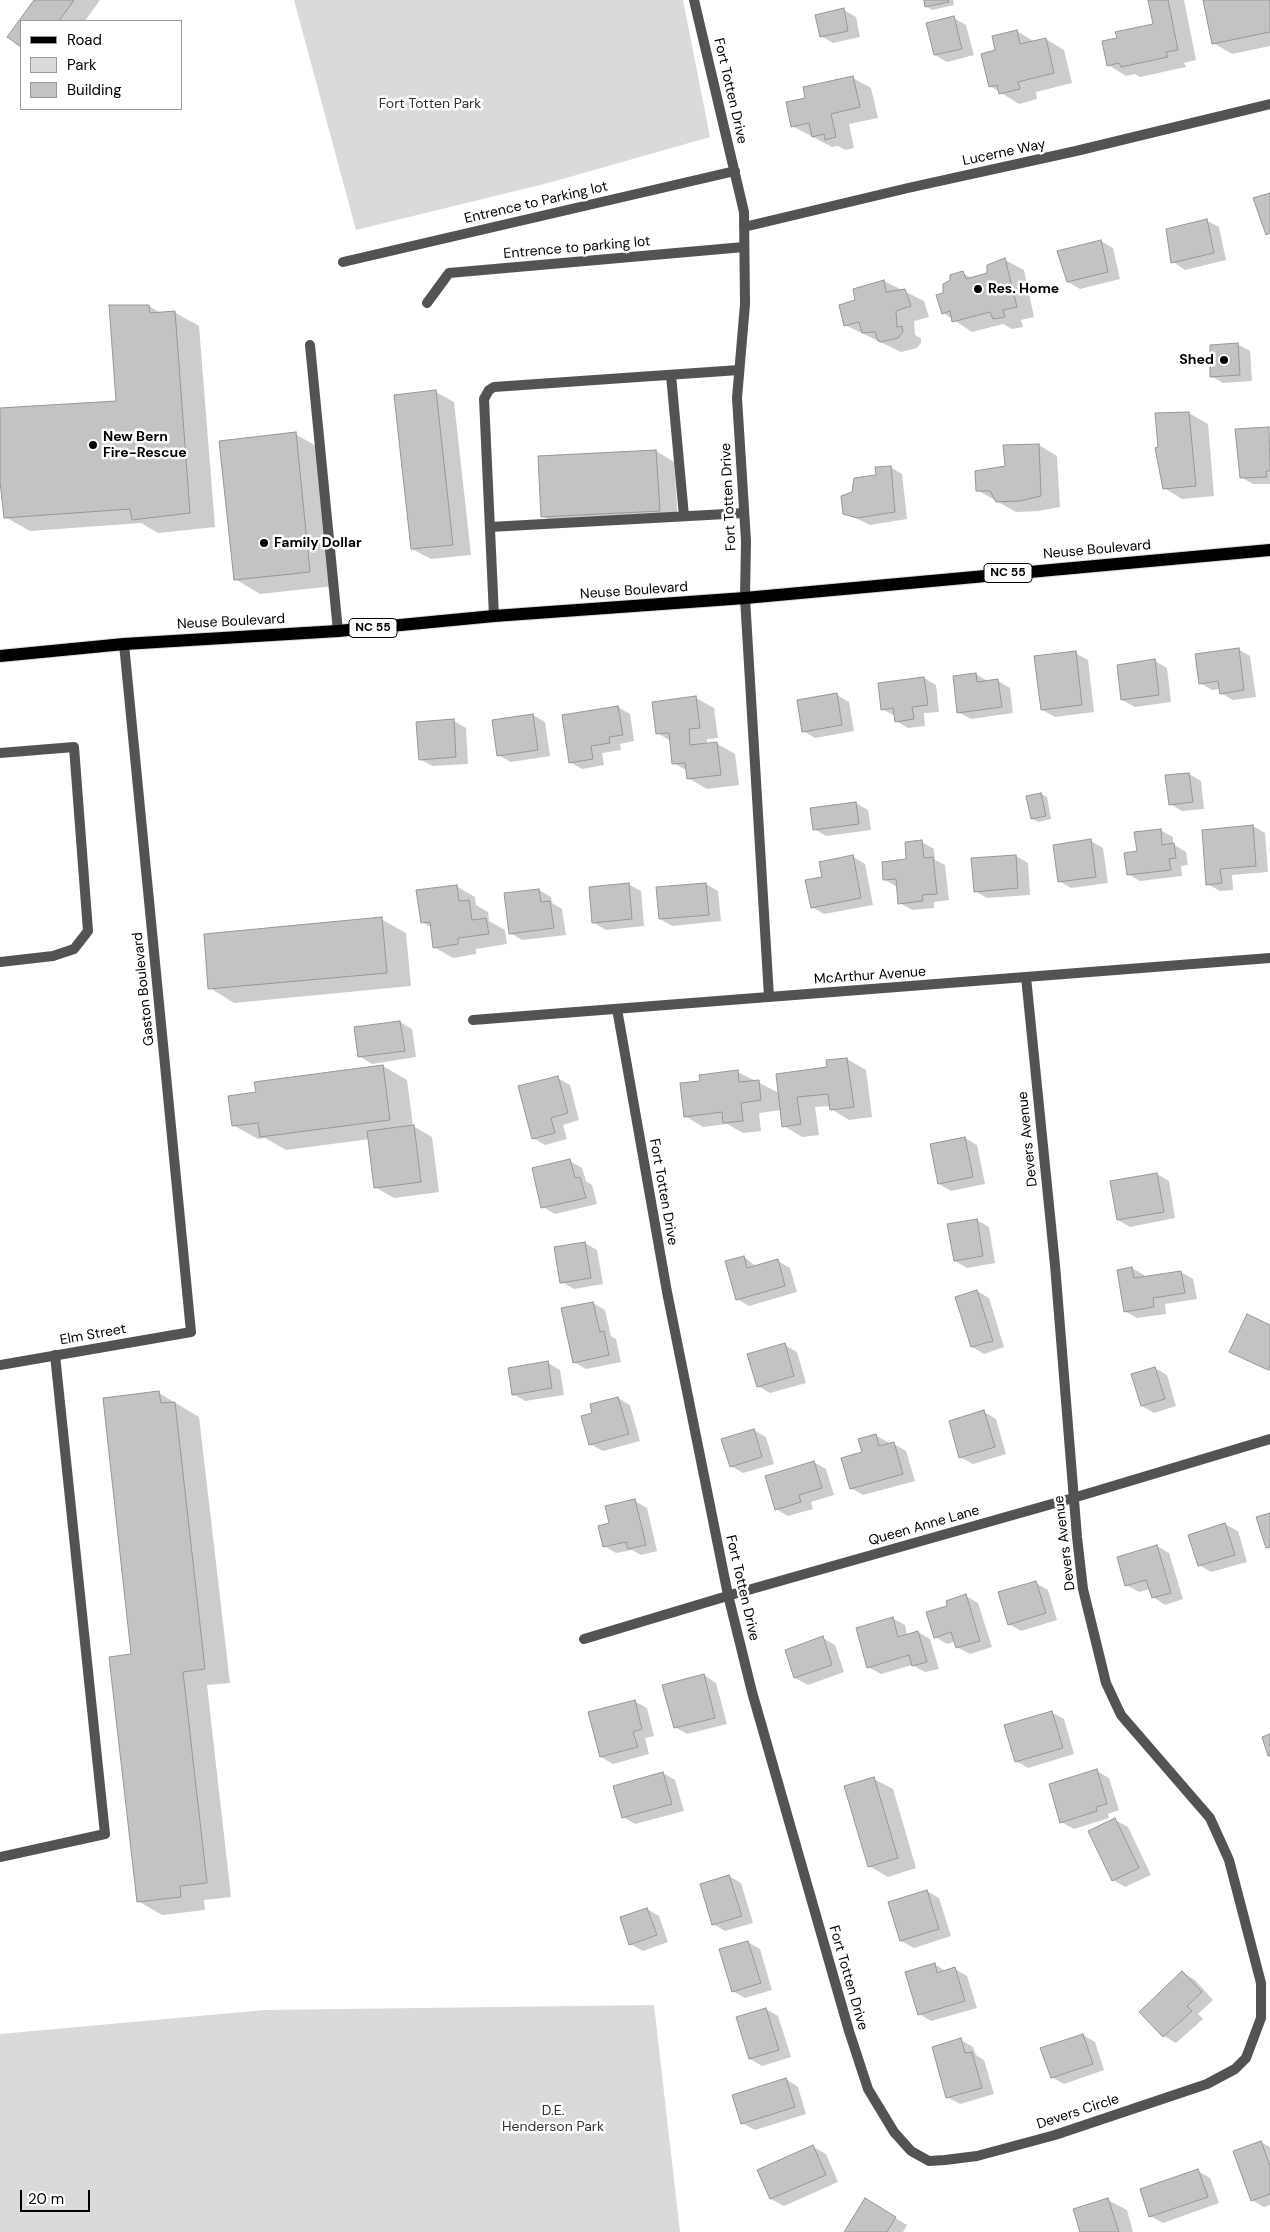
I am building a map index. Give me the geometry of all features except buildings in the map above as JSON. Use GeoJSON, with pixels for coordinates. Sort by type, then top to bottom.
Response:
{"type":"FeatureCollection","features":[{"type":"Feature","properties":{"kind":"main road","name":"Neuse Boulevard"},"geometry":{"type":"LineString","coordinates":[[0,656],[124,644],[338,631],[494,616],[745,598],[1270,550]]}},
{"type":"Feature","properties":{"kind":"street","name":"Fort Totten Drive"},"geometry":{"type":"LineString","coordinates":[[694,0],[744,212],[745,304],[737,398],[744,513],[745,598],[769,997]]}},
{"type":"Feature","properties":{"kind":"street","name":"Lucerne Way"},"geometry":{"type":"LineString","coordinates":[[744,227],[1076,151],[1270,104]]}},
{"type":"Feature","properties":{"kind":"street","name":"Entrence to Parking lot"},"geometry":{"type":"LineString","coordinates":[[343,262],[735,172]]}},
{"type":"Feature","properties":{"kind":"street","name":"Entrence to parking lot"},"geometry":{"type":"LineString","coordinates":[[427,303],[449,273],[744,247]]}},
{"type":"Feature","properties":{"kind":"street"},"geometry":{"type":"LineString","coordinates":[[310,345],[338,631]]}},
{"type":"Feature","properties":{"kind":"street"},"geometry":{"type":"LineString","coordinates":[[494,616],[484,399],[489,390],[494,387],[739,370]]}},
{"type":"Feature","properties":{"kind":"street"},"geometry":{"type":"LineString","coordinates":[[671,375],[684,516]]}},
{"type":"Feature","properties":{"kind":"street"},"geometry":{"type":"LineString","coordinates":[[490,527],[744,513]]}},
{"type":"Feature","properties":{"kind":"street","name":"Gaston Boulevard"},"geometry":{"type":"LineString","coordinates":[[124,644],[191,1332]]}},
{"type":"Feature","properties":{"kind":"street"},"geometry":{"type":"LineString","coordinates":[[0,754],[74,747],[88,931],[74,949],[53,956],[0,962]]}},
{"type":"Feature","properties":{"kind":"street","name":"McArthur Avenue"},"geometry":{"type":"LineString","coordinates":[[473,1020],[1270,958]]}},
{"type":"Feature","properties":{"kind":"street","name":"Devers Avenue"},"geometry":{"type":"LineString","coordinates":[[1026,978],[1055,1265],[1073,1498],[1083,1589],[1106,1683],[1121,1715],[1210,1818],[1229,1860],[1252,1943],[1260,1983],[1261,2018],[1246,2058]]}},
{"type":"Feature","properties":{"kind":"street","name":"Fort Totten Drive"},"geometry":{"type":"LineString","coordinates":[[617,1009],[667,1292],[728,1595],[755,1701],[865,2081],[894,2132],[911,2151]]}},
{"type":"Feature","properties":{"kind":"street","name":"Elm Street"},"geometry":{"type":"LineString","coordinates":[[0,1365],[191,1332]]}},
{"type":"Feature","properties":{"kind":"street"},"geometry":{"type":"LineString","coordinates":[[0,1857],[105,1834],[55,1355]]}},
{"type":"Feature","properties":{"kind":"street","name":"Queen Anne Lane"},"geometry":{"type":"LineString","coordinates":[[584,1639],[728,1595],[1073,1498],[1270,1438]]}},
{"type":"Feature","properties":{"kind":"street","name":"Devers Circle"},"geometry":{"type":"LineString","coordinates":[[911,2151],[929,2161],[945,2160],[977,2156],[1055,2135],[1207,2084],[1235,2069],[1246,2058]]}},
{"type":"Feature","properties":{"kind":"green space","name":"Fort Totten Park"},"geometry":{"type":"Polygon","coordinates":[[[294,0],[683,0],[710,137],[552,182],[356,230],[294,0]]]}},
{"type":"Feature","properties":{"kind":"green space","name":"D.E. Henderson Park"},"geometry":{"type":"Polygon","coordinates":[[[654,2005],[680,2232],[0,2232],[0,2034],[265,2010],[654,2005]]]}},
{"type":"Feature","properties":{"kind":"place","name":"Res. Home"},"geometry":{"type":"Point","coordinates":[978,289]}},
{"type":"Feature","properties":{"kind":"place","name":"Shed"},"geometry":{"type":"Point","coordinates":[1224,360]}},
{"type":"Feature","properties":{"kind":"place","name":"New Bern Fire-Rescue"},"geometry":{"type":"Point","coordinates":[93,445]}},
{"type":"Feature","properties":{"kind":"place","name":"Family Dollar"},"geometry":{"type":"Point","coordinates":[264,543]}}]}
